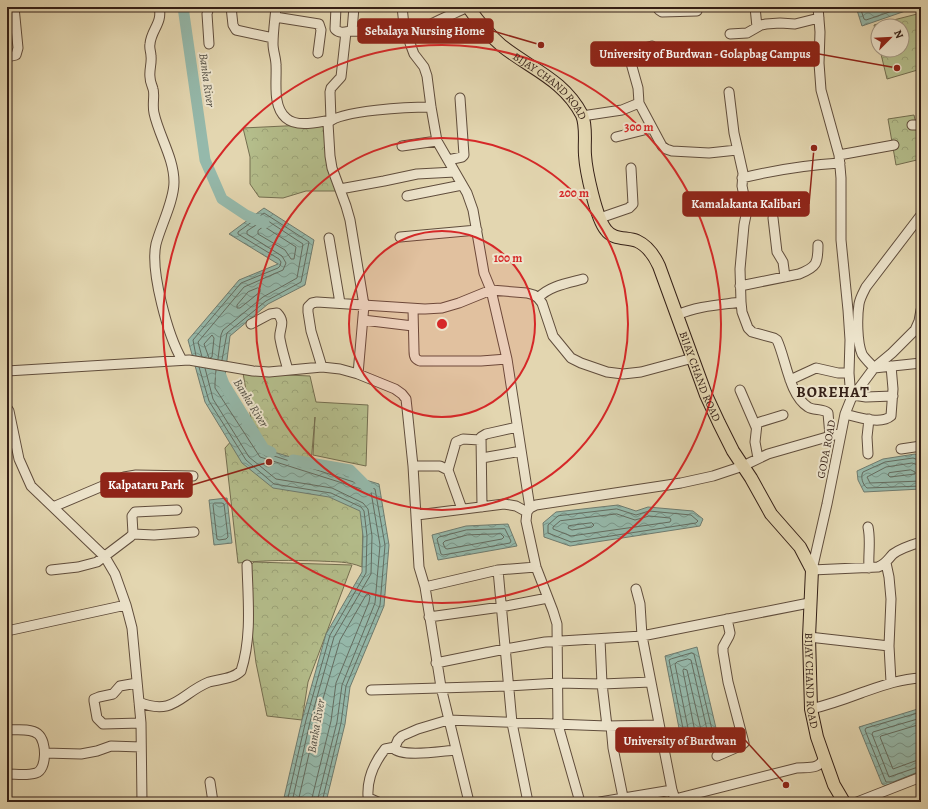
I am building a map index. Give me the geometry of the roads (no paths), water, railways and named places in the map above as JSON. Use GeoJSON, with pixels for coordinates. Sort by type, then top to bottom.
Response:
{"type":"FeatureCollection","features":[{"type":"Feature","properties":{"kind":"main road","name":"BIJAY CHAND ROAD"},"geometry":{"type":"LineString","coordinates":[[468,7],[485,30],[501,45],[525,63],[555,82],[563,90],[582,116],[586,168],[600,218],[606,231],[613,236],[637,241],[646,247],[653,255],[677,315],[706,395],[733,451],[744,466],[771,514],[800,546],[812,570],[809,603],[811,710],[817,737],[834,785],[844,802]]}},
{"type":"Feature","properties":{"kind":"street"},"geometry":{"type":"LineString","coordinates":[[7,58],[16,55],[17,52],[14,7]]}},
{"type":"Feature","properties":{"kind":"street"},"geometry":{"type":"LineString","coordinates":[[159,7],[160,18],[150,44],[152,56],[150,77],[154,90],[152,100],[154,115],[168,155],[173,172],[174,183],[156,244],[154,260],[156,276],[172,339],[185,360]]}},
{"type":"Feature","properties":{"kind":"street"},"geometry":{"type":"LineString","coordinates":[[209,7],[207,14],[209,44]]}},
{"type":"Feature","properties":{"kind":"street"},"geometry":{"type":"LineString","coordinates":[[231,7],[233,25],[236,30],[273,38]]}},
{"type":"Feature","properties":{"kind":"street"},"geometry":{"type":"LineString","coordinates":[[276,7],[273,45],[276,65],[277,95],[281,112],[292,122],[301,123],[331,120],[390,109],[430,107]]}},
{"type":"Feature","properties":{"kind":"street"},"geometry":{"type":"LineString","coordinates":[[336,7],[335,29],[338,32],[365,32]]}},
{"type":"Feature","properties":{"kind":"street"},"geometry":{"type":"LineString","coordinates":[[354,7],[341,77],[331,88],[330,92],[331,120],[328,124],[328,128],[332,168],[346,206],[351,227],[364,305],[358,374]]}},
{"type":"Feature","properties":{"kind":"street"},"geometry":{"type":"LineString","coordinates":[[402,7],[404,26],[414,54],[424,67],[428,76],[430,107],[437,141],[462,185],[473,210],[484,273],[491,290],[508,359],[528,510],[526,522],[536,567],[557,624],[558,725],[580,802]]}},
{"type":"Feature","properties":{"kind":"street"},"geometry":{"type":"LineString","coordinates":[[409,40],[431,24],[468,7]]}},
{"type":"Feature","properties":{"kind":"street"},"geometry":{"type":"LineString","coordinates":[[657,7],[662,12],[697,11]]}},
{"type":"Feature","properties":{"kind":"street"},"geometry":{"type":"LineString","coordinates":[[755,7],[757,27]]}},
{"type":"Feature","properties":{"kind":"street"},"geometry":{"type":"LineString","coordinates":[[818,7],[821,90],[839,159],[841,240],[850,340],[848,372],[852,397],[893,396]]}},
{"type":"Feature","properties":{"kind":"street"},"geometry":{"type":"LineString","coordinates":[[275,17],[319,24],[321,30],[318,53]]}},
{"type":"Feature","properties":{"kind":"street"},"geometry":{"type":"LineString","coordinates":[[730,34],[747,33],[761,25],[774,23],[795,24],[819,18]]}},
{"type":"Feature","properties":{"kind":"street"},"geometry":{"type":"LineString","coordinates":[[652,46],[629,54],[638,88],[639,103],[662,146],[672,151],[708,153],[737,150]]}},
{"type":"Feature","properties":{"kind":"street"},"geometry":{"type":"LineString","coordinates":[[729,92],[737,150],[742,170],[742,186],[747,210],[743,236],[740,286],[740,302],[744,317],[748,328],[757,334],[777,340],[790,380],[801,400],[809,408],[824,410],[828,413],[830,436]]}},
{"type":"Feature","properties":{"kind":"street"},"geometry":{"type":"LineString","coordinates":[[448,160],[462,158],[464,155],[460,98]]}},
{"type":"Feature","properties":{"kind":"street"},"geometry":{"type":"LineString","coordinates":[[582,116],[622,110],[639,103]]}},
{"type":"Feature","properties":{"kind":"street"},"geometry":{"type":"LineString","coordinates":[[616,137],[652,128]]}},
{"type":"Feature","properties":{"kind":"street"},"geometry":{"type":"LineString","coordinates":[[402,146],[437,141]]}},
{"type":"Feature","properties":{"kind":"street"},"geometry":{"type":"LineString","coordinates":[[742,178],[784,168],[839,159],[894,145]]}},
{"type":"Feature","properties":{"kind":"street"},"geometry":{"type":"LineString","coordinates":[[600,218],[629,208],[633,204],[631,168]]}},
{"type":"Feature","properties":{"kind":"street"},"geometry":{"type":"LineString","coordinates":[[340,188],[417,174],[455,172]]}},
{"type":"Feature","properties":{"kind":"street"},"geometry":{"type":"LineString","coordinates":[[407,196],[462,185]]}},
{"type":"Feature","properties":{"kind":"street"},"geometry":{"type":"LineString","coordinates":[[921,215],[875,275],[861,296],[859,304],[859,343],[865,359],[874,368],[921,363]]}},
{"type":"Feature","properties":{"kind":"street"},"geometry":{"type":"LineString","coordinates":[[773,218],[777,252],[783,262],[785,276]]}},
{"type":"Feature","properties":{"kind":"street"},"geometry":{"type":"LineString","coordinates":[[400,237],[477,230]]}},
{"type":"Feature","properties":{"kind":"street"},"geometry":{"type":"LineString","coordinates":[[329,238],[340,303]]}},
{"type":"Feature","properties":{"kind":"street"},"geometry":{"type":"LineString","coordinates":[[740,286],[799,274],[813,267],[817,262],[818,244]]}},
{"type":"Feature","properties":{"kind":"street"},"geometry":{"type":"LineString","coordinates":[[538,298],[541,294],[554,288],[583,279]]}},
{"type":"Feature","properties":{"kind":"street"},"geometry":{"type":"LineString","coordinates":[[322,367],[310,326],[308,307],[312,303],[340,303],[413,309],[442,308],[491,290],[527,293],[538,298],[542,303],[554,336],[571,358],[581,363],[608,372],[623,374],[641,372],[693,358]]}},
{"type":"Feature","properties":{"kind":"street"},"geometry":{"type":"LineString","coordinates":[[677,315],[690,309],[740,302]]}},
{"type":"Feature","properties":{"kind":"street"},"geometry":{"type":"LineString","coordinates":[[413,309],[414,356],[416,360],[467,362],[508,359]]}},
{"type":"Feature","properties":{"kind":"street","name":"GODA ROAD"},"geometry":{"type":"LineString","coordinates":[[812,570],[845,414],[852,397],[874,368],[892,354],[915,330],[919,321],[921,310]]}},
{"type":"Feature","properties":{"kind":"street"},"geometry":{"type":"LineString","coordinates":[[251,324],[274,312],[280,315],[282,325],[280,338],[288,370]]}},
{"type":"Feature","properties":{"kind":"street"},"geometry":{"type":"LineString","coordinates":[[363,320],[413,326]]}},
{"type":"Feature","properties":{"kind":"street"},"geometry":{"type":"LineString","coordinates":[[7,371],[185,360],[236,369],[269,372],[322,367],[340,369],[358,374],[395,389],[402,394],[406,400],[413,466],[419,567],[425,587],[441,687],[468,802]]}},
{"type":"Feature","properties":{"kind":"street"},"geometry":{"type":"LineString","coordinates":[[845,414],[869,419],[885,419],[891,416],[893,396],[890,366]]}},
{"type":"Feature","properties":{"kind":"street"},"geometry":{"type":"LineString","coordinates":[[790,380],[816,368],[838,373],[848,372]]}},
{"type":"Feature","properties":{"kind":"street"},"geometry":{"type":"LineString","coordinates":[[740,390],[756,427],[755,442],[758,458]]}},
{"type":"Feature","properties":{"kind":"street"},"geometry":{"type":"LineString","coordinates":[[7,408],[9,411],[19,459],[31,486],[105,557],[115,574],[126,605],[132,628],[141,723],[142,802]]}},
{"type":"Feature","properties":{"kind":"street"},"geometry":{"type":"LineString","coordinates":[[756,427],[760,422],[783,416]]}},
{"type":"Feature","properties":{"kind":"street"},"geometry":{"type":"LineString","coordinates":[[868,454],[866,438],[869,419]]}},
{"type":"Feature","properties":{"kind":"street"},"geometry":{"type":"LineString","coordinates":[[482,507],[482,458],[480,440],[483,435],[517,427]]}},
{"type":"Feature","properties":{"kind":"street"},"geometry":{"type":"LineString","coordinates":[[528,510],[536,505],[681,483],[713,476],[744,466],[768,454],[841,433]]}},
{"type":"Feature","properties":{"kind":"street"},"geometry":{"type":"LineString","coordinates":[[448,470],[456,442],[463,439],[480,440]]}},
{"type":"Feature","properties":{"kind":"street"},"geometry":{"type":"LineString","coordinates":[[901,449],[921,446]]}},
{"type":"Feature","properties":{"kind":"street"},"geometry":{"type":"LineString","coordinates":[[482,458],[521,451]]}},
{"type":"Feature","properties":{"kind":"street"},"geometry":{"type":"LineString","coordinates":[[413,466],[440,466],[448,470],[462,510]]}},
{"type":"Feature","properties":{"kind":"street"},"geometry":{"type":"LineString","coordinates":[[53,507],[124,477],[136,475],[193,476]]}},
{"type":"Feature","properties":{"kind":"street"},"geometry":{"type":"LineString","coordinates":[[417,515],[504,504],[528,510]]}},
{"type":"Feature","properties":{"kind":"street"},"geometry":{"type":"LineString","coordinates":[[51,570],[88,565],[105,557],[133,534],[132,516],[134,512],[177,510]]}},
{"type":"Feature","properties":{"kind":"street"},"geometry":{"type":"LineString","coordinates":[[868,527],[870,540],[868,548],[869,568]]}},
{"type":"Feature","properties":{"kind":"street"},"geometry":{"type":"LineString","coordinates":[[133,534],[147,535],[194,532]]}},
{"type":"Feature","properties":{"kind":"street"},"geometry":{"type":"LineString","coordinates":[[812,570],[878,567],[886,563],[892,555],[903,548],[921,542]]}},
{"type":"Feature","properties":{"kind":"street"},"geometry":{"type":"LineString","coordinates":[[886,563],[891,599],[889,646],[891,682]]}},
{"type":"Feature","properties":{"kind":"street"},"geometry":{"type":"LineString","coordinates":[[139,702],[150,706],[161,707],[174,704],[209,683],[234,676],[241,671],[247,648],[248,632],[247,565]]}},
{"type":"Feature","properties":{"kind":"street"},"geometry":{"type":"LineString","coordinates":[[425,587],[498,570],[536,567]]}},
{"type":"Feature","properties":{"kind":"street"},"geometry":{"type":"LineString","coordinates":[[498,570],[512,723],[528,802]]}},
{"type":"Feature","properties":{"kind":"street"},"geometry":{"type":"LineString","coordinates":[[636,590],[641,610],[642,636],[674,797]]}},
{"type":"Feature","properties":{"kind":"street"},"geometry":{"type":"LineString","coordinates":[[429,617],[501,607],[548,598]]}},
{"type":"Feature","properties":{"kind":"street"},"geometry":{"type":"LineString","coordinates":[[436,662],[505,649],[556,642],[642,636],[809,603]]}},
{"type":"Feature","properties":{"kind":"street"},"geometry":{"type":"LineString","coordinates":[[7,631],[126,605]]}},
{"type":"Feature","properties":{"kind":"street"},"geometry":{"type":"LineString","coordinates":[[717,756],[744,743],[728,682],[723,652],[723,647],[729,636],[726,619]]}},
{"type":"Feature","properties":{"kind":"street"},"geometry":{"type":"LineString","coordinates":[[809,637],[889,646]]}},
{"type":"Feature","properties":{"kind":"street"},"geometry":{"type":"LineString","coordinates":[[600,639],[602,684],[624,800]]}},
{"type":"Feature","properties":{"kind":"street"},"geometry":{"type":"LineString","coordinates":[[811,710],[891,682],[921,678]]}},
{"type":"Feature","properties":{"kind":"street"},"geometry":{"type":"LineString","coordinates":[[371,690],[558,683],[602,684],[651,682]]}},
{"type":"Feature","properties":{"kind":"street"},"geometry":{"type":"LineString","coordinates":[[137,683],[120,686],[115,693],[96,698],[94,701],[97,718],[103,724],[141,723]]}},
{"type":"Feature","properties":{"kind":"street"},"geometry":{"type":"LineString","coordinates":[[393,748],[402,736],[418,729],[448,720],[558,725],[659,725]]}},
{"type":"Feature","properties":{"kind":"street"},"geometry":{"type":"LineString","coordinates":[[7,730],[27,731],[38,734],[42,739],[44,753],[41,768],[36,773],[7,774]]}},
{"type":"Feature","properties":{"kind":"street"},"geometry":{"type":"LineString","coordinates":[[44,753],[81,754],[90,753],[111,746],[141,747]]}},
{"type":"Feature","properties":{"kind":"street"},"geometry":{"type":"LineString","coordinates":[[378,802],[369,798],[368,796],[371,770],[385,749],[388,747],[393,748],[396,751],[406,753],[456,750]]}},
{"type":"Feature","properties":{"kind":"street"},"geometry":{"type":"LineString","coordinates":[[600,802],[674,797],[797,768],[811,768],[820,764],[824,757]]}},
{"type":"Feature","properties":{"kind":"street"},"geometry":{"type":"LineString","coordinates":[[857,802],[921,777]]}},
{"type":"Feature","properties":{"kind":"street"},"geometry":{"type":"LineString","coordinates":[[210,782],[213,802]]}},
{"type":"Feature","properties":{"kind":"water"},"geometry":{"type":"Polygon","coordinates":[[[856,7],[917,7],[885,18],[870,18],[870,23],[862,26],[856,7]]]}},
{"type":"Feature","properties":{"kind":"water"},"geometry":{"type":"Polygon","coordinates":[[[264,208],[314,240],[305,285],[268,304],[230,336],[224,384],[264,449],[379,484],[389,545],[384,606],[350,687],[345,724],[326,802],[283,802],[302,720],[326,634],[362,572],[363,536],[360,511],[329,497],[273,488],[242,463],[205,402],[188,340],[239,280],[278,264],[229,234],[264,208]]]}},
{"type":"Feature","properties":{"kind":"water"},"geometry":{"type":"Polygon","coordinates":[[[915,454],[921,458],[921,489],[864,492],[858,480],[857,471],[883,459],[915,454]]]}},
{"type":"Feature","properties":{"kind":"water"},"geometry":{"type":"Polygon","coordinates":[[[227,498],[232,543],[214,545],[209,500],[227,498]]]}},
{"type":"Feature","properties":{"kind":"water"},"geometry":{"type":"Polygon","coordinates":[[[618,505],[636,511],[648,507],[693,511],[703,519],[700,526],[570,546],[544,537],[543,523],[556,512],[618,505]]]}},
{"type":"Feature","properties":{"kind":"water"},"geometry":{"type":"Polygon","coordinates":[[[508,524],[517,546],[438,560],[432,535],[466,526],[508,524]]]}},
{"type":"Feature","properties":{"kind":"water"},"geometry":{"type":"Polygon","coordinates":[[[697,647],[719,741],[701,748],[683,749],[665,656],[697,647]]]}},
{"type":"Feature","properties":{"kind":"water"},"geometry":{"type":"Polygon","coordinates":[[[921,708],[921,775],[888,787],[882,784],[859,727],[921,708]]]}},
{"type":"Feature","properties":{"kind":"waterway","name":"Banka River"},"geometry":{"type":"LineString","coordinates":[[183,7],[205,160],[222,199],[246,215],[264,223]]}},
{"type":"Feature","properties":{"kind":"waterway","name":"Banka River"},"geometry":{"type":"LineString","coordinates":[[221,376],[224,384],[264,449],[271,452]]}},
{"type":"Feature","properties":{"kind":"waterway","name":"Banka River"},"geometry":{"type":"LineString","coordinates":[[293,460],[350,470],[368,488]]}},
{"type":"Feature","properties":{"kind":"place","name":"Sebalaya Nursing Home"},"geometry":{"type":"Point","coordinates":[541,45]}},
{"type":"Feature","properties":{"kind":"place","name":"University of Burdwan - Golapbag Campus"},"geometry":{"type":"Point","coordinates":[897,68]}},
{"type":"Feature","properties":{"kind":"place","name":"Kamalakanta Kalibari"},"geometry":{"type":"Point","coordinates":[814,148]}},
{"type":"Feature","properties":{"kind":"place","name":"Kalpataru Park"},"geometry":{"type":"Point","coordinates":[269,462]}},
{"type":"Feature","properties":{"kind":"place","name":"University of Burdwan"},"geometry":{"type":"Point","coordinates":[786,785]}},
{"type":"Feature","properties":{"kind":"district","name":"BOREHAT"},"geometry":{"type":"Point","coordinates":[833,392]}}]}
